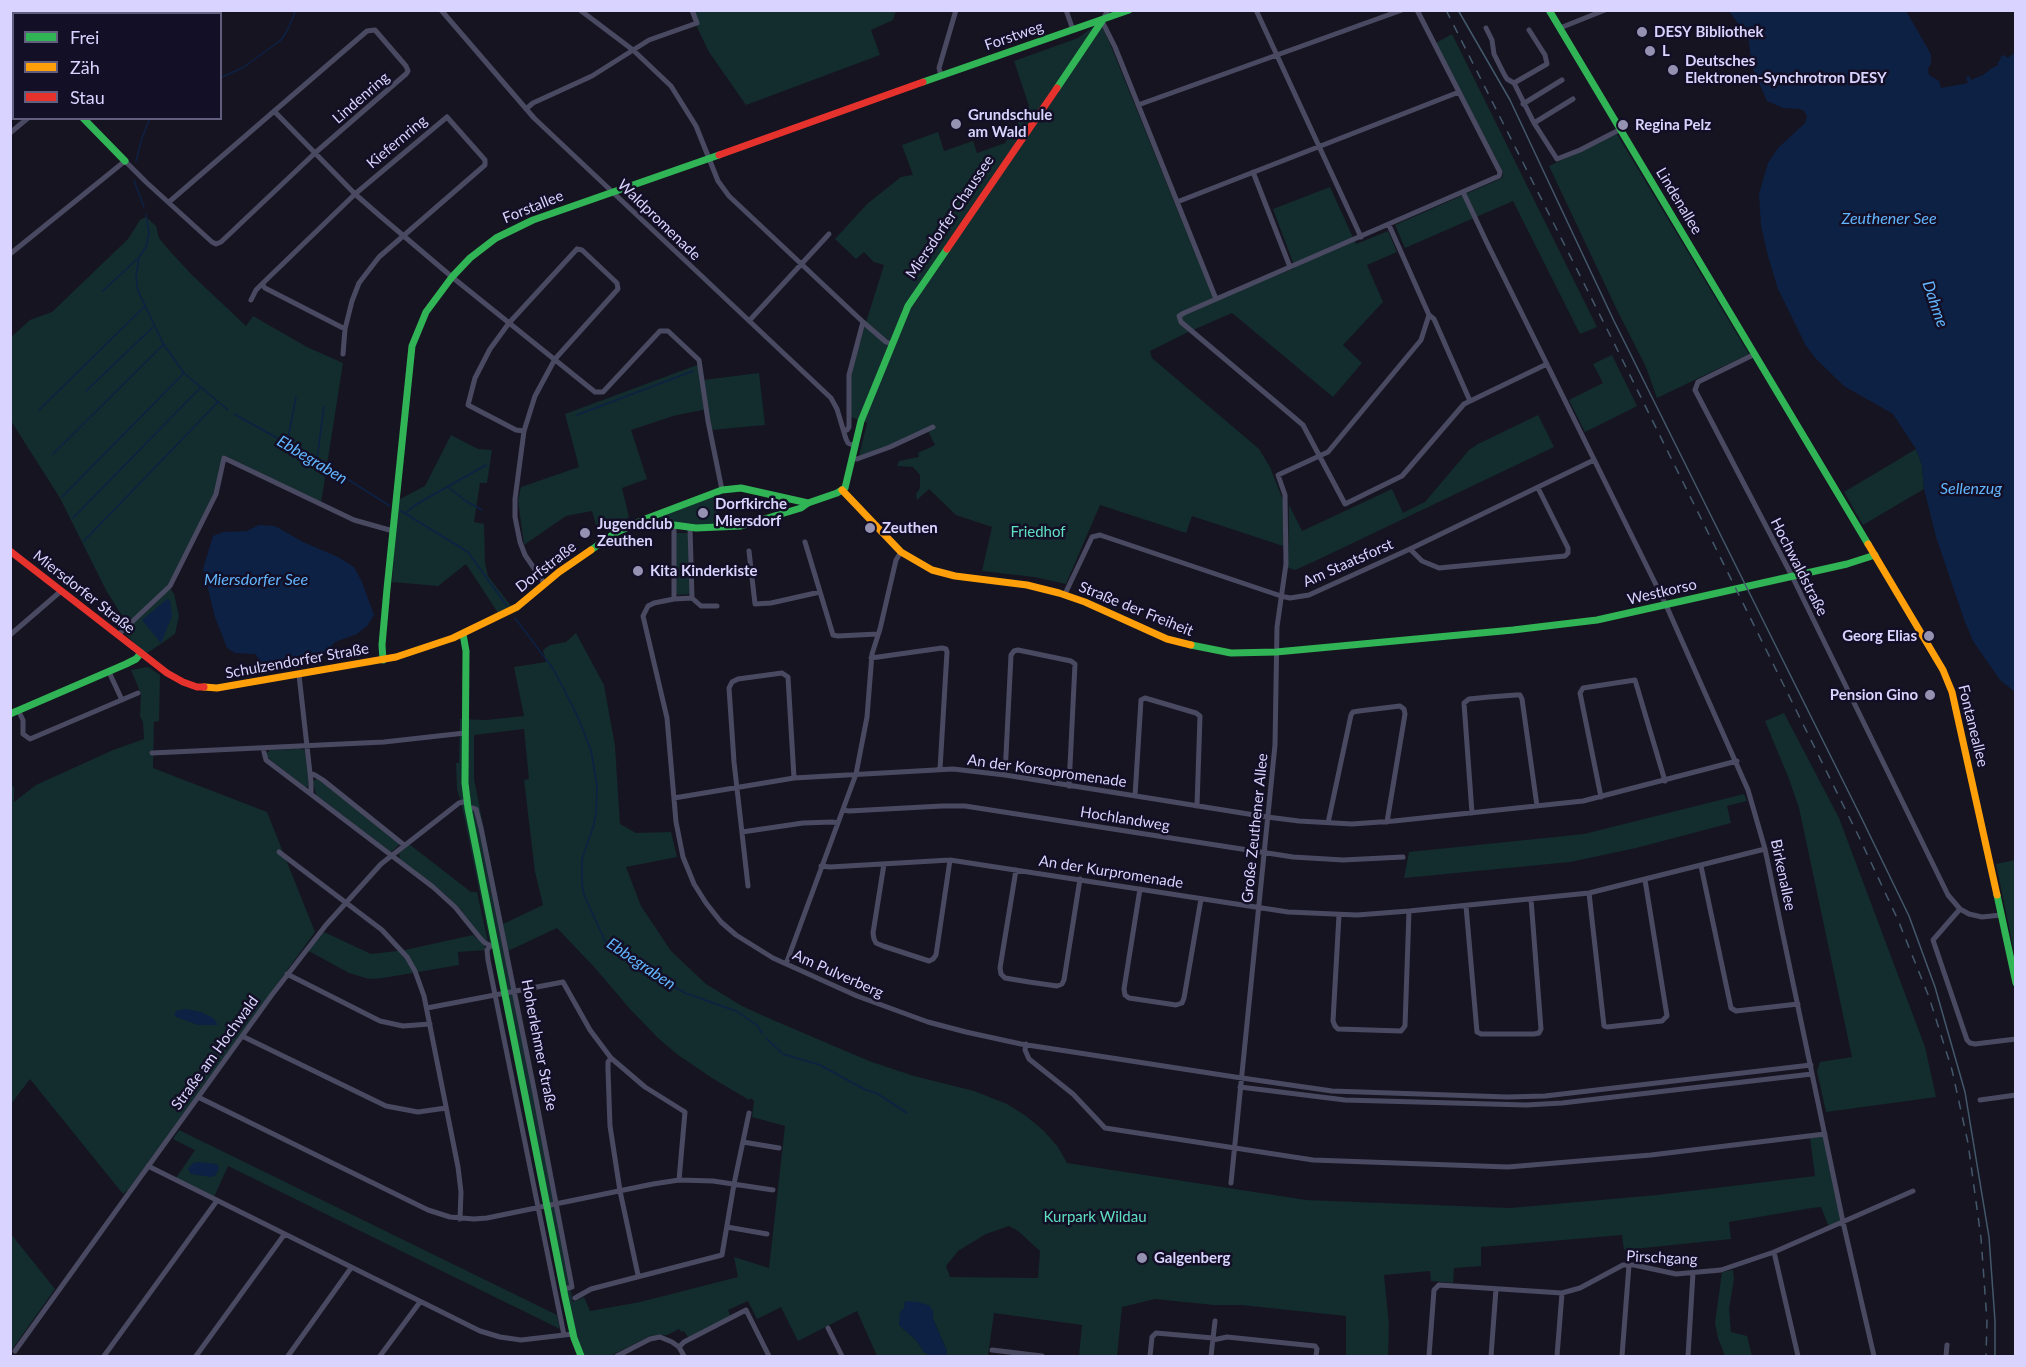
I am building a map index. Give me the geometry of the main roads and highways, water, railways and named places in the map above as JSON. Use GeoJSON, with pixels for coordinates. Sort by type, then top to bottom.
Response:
{"type":"FeatureCollection","features":[{"type":"Feature","properties":{"kind":"water","name":"Zeuthener See"},"geometry":{"type":"Polygon","coordinates":[[[1729,11],[1906,11],[1931,54],[1929,75],[1939,81],[1941,88],[1968,83],[1966,77],[1969,76],[1971,80],[1983,75],[1998,65],[2000,57],[2005,55],[2007,58],[2015,53],[2015,692],[2000,680],[1973,641],[1965,622],[1936,537],[1924,489],[1922,465],[1916,449],[1893,414],[1844,386],[1817,360],[1806,346],[1778,289],[1761,226],[1759,194],[1768,163],[1778,148],[1805,123],[1807,116],[1800,109],[1783,108],[1767,101],[1752,67],[1747,28],[1739,25],[1729,11]]]}},
{"type":"Feature","properties":{"kind":"water","name":"Miersdorfer See"},"geometry":{"type":"Polygon","coordinates":[[[259,525],[275,526],[354,567],[374,615],[367,626],[357,634],[335,642],[326,653],[322,654],[322,658],[263,668],[256,654],[235,653],[227,648],[215,617],[203,569],[213,536],[223,532],[247,531],[259,525]]]}},
{"type":"Feature","properties":{"kind":"water"},"geometry":{"type":"Polygon","coordinates":[[[167,599],[170,600],[172,616],[161,643],[142,620],[167,599]]]}},
{"type":"Feature","properties":{"kind":"water"},"geometry":{"type":"Polygon","coordinates":[[[186,1009],[201,1012],[213,1018],[218,1025],[198,1025],[174,1016],[176,1011],[186,1009]]]}},
{"type":"Feature","properties":{"kind":"water"},"geometry":{"type":"Polygon","coordinates":[[[193,1163],[217,1164],[219,1168],[216,1175],[211,1177],[191,1174],[188,1169],[193,1163]]]}},
{"type":"Feature","properties":{"kind":"water"},"geometry":{"type":"Polygon","coordinates":[[[905,1301],[930,1306],[947,1351],[946,1356],[931,1356],[924,1352],[916,1340],[899,1325],[900,1312],[904,1308],[905,1301]]]}},
{"type":"Feature","properties":{"kind":"waterway","name":"Ebbegraben"},"geometry":{"type":"LineString","coordinates":[[222,77],[244,67],[281,40],[296,10]]}},
{"type":"Feature","properties":{"kind":"waterway","name":"Ebbegraben"},"geometry":{"type":"LineString","coordinates":[[136,161],[149,120]]}},
{"type":"Feature","properties":{"kind":"waterway","name":"Ebbegraben"},"geometry":{"type":"LineString","coordinates":[[134,181],[144,207]]}},
{"type":"Feature","properties":{"kind":"waterway","name":"Ebbegraben"},"geometry":{"type":"LineString","coordinates":[[146,214],[149,233],[146,247],[139,257],[136,277],[138,291],[164,345],[184,373],[228,410]]}},
{"type":"Feature","properties":{"kind":"waterway"},"geometry":{"type":"LineString","coordinates":[[103,291],[137,259]]}},
{"type":"Feature","properties":{"kind":"waterway"},"geometry":{"type":"LineString","coordinates":[[39,410],[145,306]]}},
{"type":"Feature","properties":{"kind":"waterway"},"geometry":{"type":"LineString","coordinates":[[86,391],[153,327]]}},
{"type":"Feature","properties":{"kind":"waterway"},"geometry":{"type":"LineString","coordinates":[[53,454],[163,345]]}},
{"type":"Feature","properties":{"kind":"waterway"},"geometry":{"type":"LineString","coordinates":[[577,415],[693,371]]}},
{"type":"Feature","properties":{"kind":"waterway"},"geometry":{"type":"LineString","coordinates":[[62,497],[183,374]]}},
{"type":"Feature","properties":{"kind":"waterway"},"geometry":{"type":"LineString","coordinates":[[73,518],[200,388]]}},
{"type":"Feature","properties":{"kind":"waterway"},"geometry":{"type":"LineString","coordinates":[[287,443],[296,397]]}},
{"type":"Feature","properties":{"kind":"waterway"},"geometry":{"type":"LineString","coordinates":[[84,541],[218,402]]}},
{"type":"Feature","properties":{"kind":"waterway"},"geometry":{"type":"LineString","coordinates":[[317,459],[324,406]]}},
{"type":"Feature","properties":{"kind":"waterway","name":"Ebbegraben"},"geometry":{"type":"LineString","coordinates":[[234,414],[317,460],[390,506]]}},
{"type":"Feature","properties":{"kind":"waterway"},"geometry":{"type":"LineString","coordinates":[[407,512],[415,505],[486,465]]}},
{"type":"Feature","properties":{"kind":"waterway"},"geometry":{"type":"LineString","coordinates":[[448,487],[482,510]]}},
{"type":"Feature","properties":{"kind":"waterway","name":"Ebbegraben"},"geometry":{"type":"LineString","coordinates":[[401,511],[468,552],[507,606]]}},
{"type":"Feature","properties":{"kind":"waterway","name":"Ebbegraben"},"geometry":{"type":"LineString","coordinates":[[515,618],[554,670],[576,713],[591,750],[597,786],[596,812],[582,859],[582,884],[584,895],[606,943]]}},
{"type":"Feature","properties":{"kind":"waterway","name":"Ebbegraben"},"geometry":{"type":"LineString","coordinates":[[618,954],[628,956],[644,965],[685,993],[736,1011],[757,1025],[762,1033]]}},
{"type":"Feature","properties":{"kind":"waterway","name":"Ebbegraben"},"geometry":{"type":"LineString","coordinates":[[766,1038],[783,1054],[820,1065],[878,1094],[907,1113]]}},
{"type":"Feature","properties":{"kind":"tram line"},"geometry":{"type":"LineString","coordinates":[[1458,10],[1510,100],[1614,321],[1909,916],[1935,987],[1965,1092],[1989,1237],[1995,1356]]}},
{"type":"Feature","properties":{"kind":"railway"},"geometry":{"type":"LineString","coordinates":[[1446,10],[1860,839],[1898,920],[1929,997],[1952,1070],[1968,1143],[1981,1238],[1987,1321],[1986,1356]]}},
{"type":"Feature","properties":{"kind":"place","name":"DESY Bibliothek"},"geometry":{"type":"Point","coordinates":[1642,32]}},
{"type":"Feature","properties":{"kind":"place","name":"L"},"geometry":{"type":"Point","coordinates":[1650,51]}},
{"type":"Feature","properties":{"kind":"place","name":"Deutsches Elektronen-Synchrotron DESY"},"geometry":{"type":"Point","coordinates":[1673,70]}},
{"type":"Feature","properties":{"kind":"place","name":"Grundschule am Wald"},"geometry":{"type":"Point","coordinates":[956,124]}},
{"type":"Feature","properties":{"kind":"place","name":"Regina Pelz"},"geometry":{"type":"Point","coordinates":[1623,125]}},
{"type":"Feature","properties":{"kind":"place","name":"Dorfkirche Miersdorf"},"geometry":{"type":"Point","coordinates":[703,513]}},
{"type":"Feature","properties":{"kind":"place","name":"Zeuthen"},"geometry":{"type":"Point","coordinates":[870,528]}},
{"type":"Feature","properties":{"kind":"place","name":"Jugendclub Zeuthen"},"geometry":{"type":"Point","coordinates":[585,533]}},
{"type":"Feature","properties":{"kind":"place","name":"Kita Kinderkiste"},"geometry":{"type":"Point","coordinates":[638,571]}},
{"type":"Feature","properties":{"kind":"place","name":"Georg Elias"},"geometry":{"type":"Point","coordinates":[1929,636]}},
{"type":"Feature","properties":{"kind":"place","name":"Pension Gino"},"geometry":{"type":"Point","coordinates":[1930,695]}},
{"type":"Feature","properties":{"kind":"place","name":"Galgenberg"},"geometry":{"type":"Point","coordinates":[1142,1258]}},
{"type":"Feature","properties":{"kind":"water label","name":"Dahme"},"geometry":{"type":"Point","coordinates":[1935,304]}},
{"type":"Feature","properties":{"kind":"water label","name":"Sellenzug"},"geometry":{"type":"Point","coordinates":[1971,489]}},
{"type":"Feature","properties":{"kind":"park label","name":"Friedhof"},"geometry":{"type":"Point","coordinates":[1038,532]}},
{"type":"Feature","properties":{"kind":"park label","name":"Kurpark Wildau"},"geometry":{"type":"Point","coordinates":[1095,1217]}}]}
